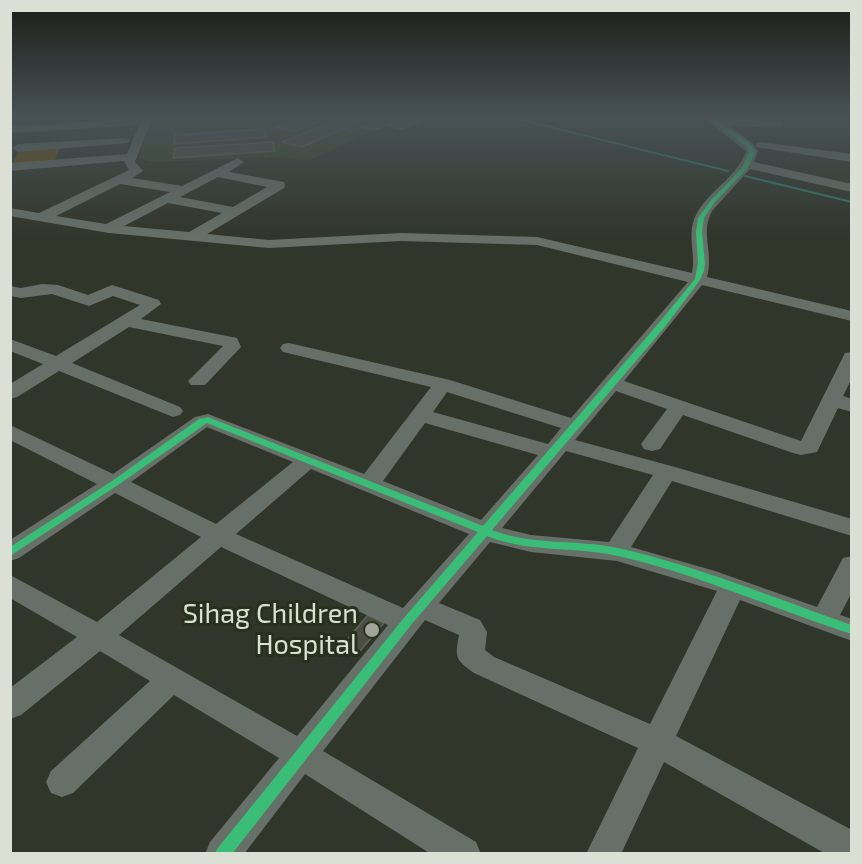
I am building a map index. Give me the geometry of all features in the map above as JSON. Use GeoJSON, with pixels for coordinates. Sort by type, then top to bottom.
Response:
{"type":"FeatureCollection","features":[{"type":"Feature","properties":{"kind":"street"},"geometry":{"type":"LineString","coordinates":[[10,166],[112,158]]}},
{"type":"Feature","properties":{"kind":"street"},"geometry":{"type":"LineString","coordinates":[[42,217],[137,171],[129,163],[131,158]]}},
{"type":"Feature","properties":{"kind":"street"},"geometry":{"type":"LineString","coordinates":[[224,853],[414,614],[698,279],[702,270],[700,220],[716,196],[749,158]]}},
{"type":"Feature","properties":{"kind":"street"},"geometry":{"type":"LineString","coordinates":[[762,158],[852,188]]}},
{"type":"Feature","properties":{"kind":"street"},"geometry":{"type":"LineString","coordinates":[[109,229],[238,162]]}},
{"type":"Feature","properties":{"kind":"street"},"geometry":{"type":"LineString","coordinates":[[191,237],[279,184],[216,173]]}},
{"type":"Feature","properties":{"kind":"street"},"geometry":{"type":"LineString","coordinates":[[118,180],[184,190]]}},
{"type":"Feature","properties":{"kind":"street"},"geometry":{"type":"LineString","coordinates":[[167,199],[234,211]]}},
{"type":"Feature","properties":{"kind":"street"},"geometry":{"type":"LineString","coordinates":[[10,212],[109,229],[279,245],[385,237],[537,241],[852,316]]}},
{"type":"Feature","properties":{"kind":"street"},"geometry":{"type":"LineString","coordinates":[[10,291],[24,295],[34,290],[50,289],[89,301],[112,291],[153,303],[128,321],[10,393]]}},
{"type":"Feature","properties":{"kind":"street"},"geometry":{"type":"LineString","coordinates":[[128,321],[231,342],[232,347],[198,381]]}},
{"type":"Feature","properties":{"kind":"street"},"geometry":{"type":"LineString","coordinates":[[10,344],[172,411]]}},
{"type":"Feature","properties":{"kind":"street"},"geometry":{"type":"LineString","coordinates":[[290,348],[443,384],[562,440]]}},
{"type":"Feature","properties":{"kind":"street"},"geometry":{"type":"LineString","coordinates":[[611,383],[801,448],[808,447],[852,357]]}},
{"type":"Feature","properties":{"kind":"street"},"geometry":{"type":"LineString","coordinates":[[369,484],[443,384]]}},
{"type":"Feature","properties":{"kind":"street"},"geometry":{"type":"LineString","coordinates":[[831,399],[852,406]]}},
{"type":"Feature","properties":{"kind":"street"},"geometry":{"type":"LineString","coordinates":[[652,444],[679,406]]}},
{"type":"Feature","properties":{"kind":"street"},"geometry":{"type":"LineString","coordinates":[[421,415],[562,440],[852,528]]}},
{"type":"Feature","properties":{"kind":"street"},"geometry":{"type":"LineString","coordinates":[[10,552],[115,483],[193,427],[208,420],[514,541],[615,552],[732,588],[852,630]]}},
{"type":"Feature","properties":{"kind":"street"},"geometry":{"type":"LineString","coordinates":[[10,431],[219,536],[414,614],[470,628],[473,632],[470,655],[484,665],[658,742],[852,849]]}},
{"type":"Feature","properties":{"kind":"street"},"geometry":{"type":"LineString","coordinates":[[11,705],[99,636],[309,460]]}},
{"type":"Feature","properties":{"kind":"street"},"geometry":{"type":"LineString","coordinates":[[615,552],[667,472]]}},
{"type":"Feature","properties":{"kind":"street"},"geometry":{"type":"LineString","coordinates":[[824,620],[852,565]]}},
{"type":"Feature","properties":{"kind":"street"},"geometry":{"type":"LineString","coordinates":[[10,585],[301,754],[464,854]]}},
{"type":"Feature","properties":{"kind":"street"},"geometry":{"type":"LineString","coordinates":[[603,854],[732,588]]}},
{"type":"Feature","properties":{"kind":"street"},"geometry":{"type":"LineString","coordinates":[[62,782],[172,678]]}},
{"type":"Feature","properties":{"kind":"shaded area"},"geometry":{"type":"Polygon","coordinates":[[[15,158],[55,158],[53,163],[11,165],[15,158]]]}},
{"type":"Feature","properties":{"kind":"shaded area"},"geometry":{"type":"Polygon","coordinates":[[[138,158],[249,158],[156,162],[138,158]]]}},
{"type":"Feature","properties":{"kind":"shaded area"},"geometry":{"type":"Polygon","coordinates":[[[291,158],[313,158],[307,161],[291,158]]]}},
{"type":"Feature","properties":{"kind":"building"},"geometry":{"type":"Polygon","coordinates":[[[368,615],[384,623],[360,651],[344,643],[368,615]]]}},
{"type":"Feature","properties":{"kind":"waterway"},"geometry":{"type":"LineString","coordinates":[[677,158],[728,171]]}},
{"type":"Feature","properties":{"kind":"waterway"},"geometry":{"type":"LineString","coordinates":[[745,176],[852,202]]}},
{"type":"Feature","properties":{"kind":"cycle path"},"geometry":{"type":"LineString","coordinates":[[222,854],[407,622],[661,326],[698,279],[702,263],[699,232],[701,218],[713,201],[744,169],[750,158]]}},
{"type":"Feature","properties":{"kind":"cycle path"},"geometry":{"type":"LineString","coordinates":[[10,552],[115,483],[202,421],[208,420],[503,538],[617,552],[647,559],[706,577],[852,630]]}},
{"type":"Feature","properties":{"kind":"place","name":"Sihag Children Hospital"},"geometry":{"type":"Point","coordinates":[372,630]}}]}
